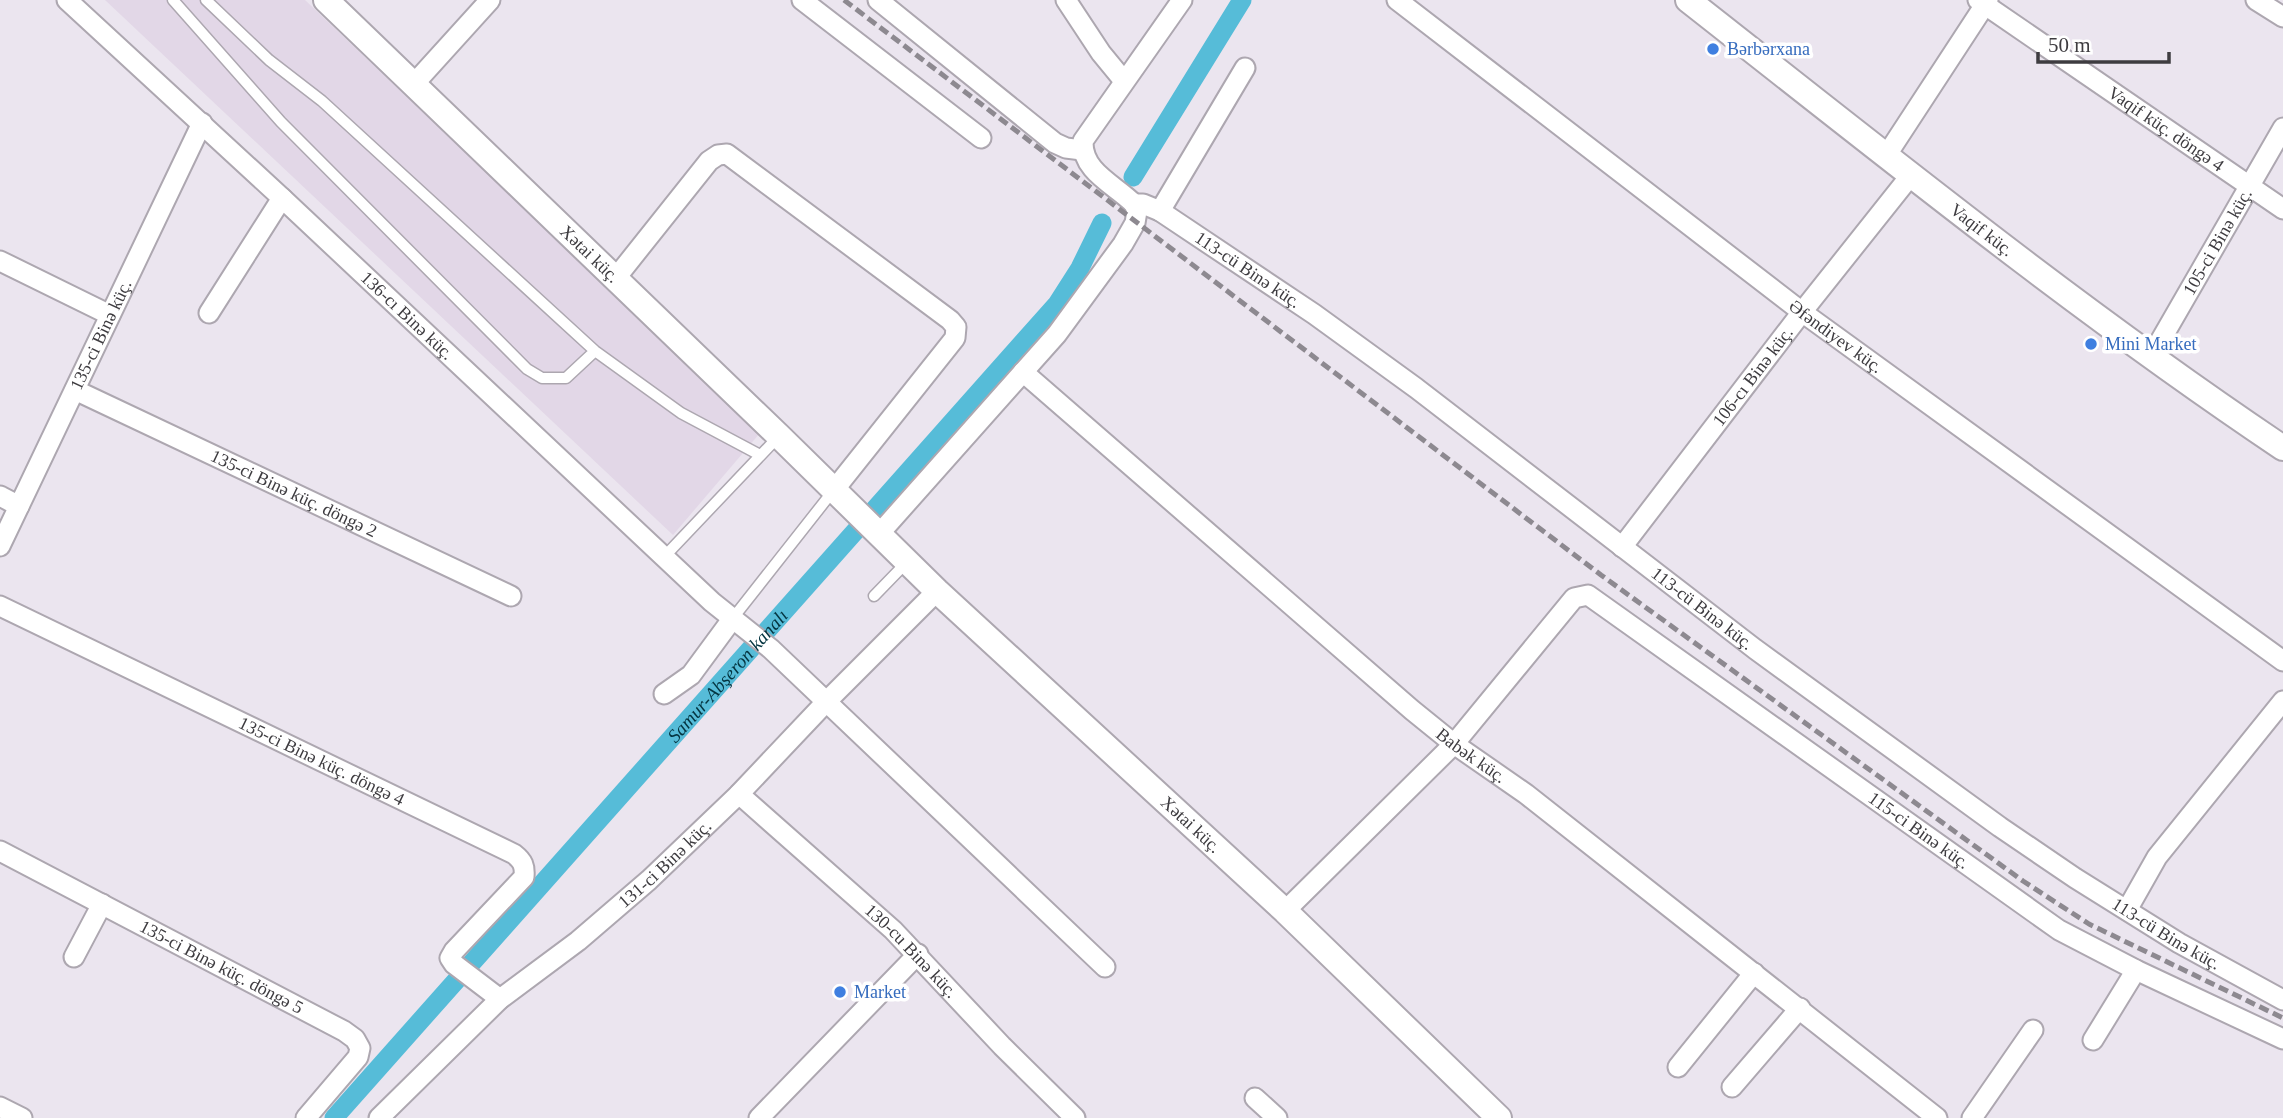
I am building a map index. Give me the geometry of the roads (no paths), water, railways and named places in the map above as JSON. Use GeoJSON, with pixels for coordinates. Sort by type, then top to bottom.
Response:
{"type":"FeatureCollection","features":[{"type":"Feature","properties":{"kind":"street","name":"136-cı Binə küç."},"geometry":{"type":"LineString","coordinates":[[67,0],[202,123],[712,603],[771,649],[827,701],[1105,967]]}},
{"type":"Feature","properties":{"kind":"street","name":"Xətai küç."},"geometry":{"type":"LineString","coordinates":[[326,0],[937,591],[1285,911],[1499,1118]]}},
{"type":"Feature","properties":{"kind":"street"},"geometry":{"type":"LineString","coordinates":[[413,85],[490,0]]}},
{"type":"Feature","properties":{"kind":"street"},"geometry":{"type":"LineString","coordinates":[[802,0],[981,138]]}},
{"type":"Feature","properties":{"kind":"street"},"geometry":{"type":"LineString","coordinates":[[1066,0],[1101,53],[1124,81]]}},
{"type":"Feature","properties":{"kind":"street"},"geometry":{"type":"LineString","coordinates":[[879,534],[1057,334],[1112,260],[1135,223],[1134,204],[1083,157],[1083,141],[1182,0]]}},
{"type":"Feature","properties":{"kind":"street","name":"Əfəndiyev küç."},"geometry":{"type":"LineString","coordinates":[[1397,0],[1802,312],[2283,661]]}},
{"type":"Feature","properties":{"kind":"street","name":"Vaqif küç."},"geometry":{"type":"LineString","coordinates":[[1688,0],[1886,156],[2151,357],[2283,448]]}},
{"type":"Feature","properties":{"kind":"street"},"geometry":{"type":"LineString","coordinates":[[2256,0],[2283,17]]}},
{"type":"Feature","properties":{"kind":"street"},"geometry":{"type":"LineString","coordinates":[[882,1],[1055,143],[1082,150]]}},
{"type":"Feature","properties":{"kind":"street"},"geometry":{"type":"LineString","coordinates":[[1886,156],[1984,2]]}},
{"type":"Feature","properties":{"kind":"street","name":"Vaqif küç. döngə 4"},"geometry":{"type":"LineString","coordinates":[[1984,2],[2283,209]]}},
{"type":"Feature","properties":{"kind":"street"},"geometry":{"type":"LineString","coordinates":[[1160,211],[1245,68]]}},
{"type":"Feature","properties":{"kind":"street","name":"135-ci Binə küç."},"geometry":{"type":"LineString","coordinates":[[0,546],[202,123]]}},
{"type":"Feature","properties":{"kind":"street","name":"105-ci Binə küç."},"geometry":{"type":"LineString","coordinates":[[2151,357],[2283,128]]}},
{"type":"Feature","properties":{"kind":"street"},"geometry":{"type":"LineString","coordinates":[[615,279],[709,161],[718,155],[727,154],[950,320],[956,327],[955,338],[834,490]]}},
{"type":"Feature","properties":{"kind":"street","name":"106-cı Binə küç."},"geometry":{"type":"LineString","coordinates":[[1622,547],[1911,175]]}},
{"type":"Feature","properties":{"kind":"street"},"geometry":{"type":"LineString","coordinates":[[209,313],[282,198]]}},
{"type":"Feature","properties":{"kind":"street","name":"113-cü Binə küç."},"geometry":{"type":"LineString","coordinates":[[1134,204],[1143,204],[1160,211],[1337,330],[1755,649],[1989,819],[2075,878],[2179,943],[2283,1000]]}},
{"type":"Feature","properties":{"kind":"street"},"geometry":{"type":"LineString","coordinates":[[0,261],[110,315]]}},
{"type":"Feature","properties":{"kind":"street","name":"Babək küç."},"geometry":{"type":"LineString","coordinates":[[1023,372],[1277,595],[1454,744],[1527,794],[1937,1118]]}},
{"type":"Feature","properties":{"kind":"street","name":"135-ci Binə küç. döngə 2"},"geometry":{"type":"LineString","coordinates":[[75,390],[511,596]]}},
{"type":"Feature","properties":{"kind":"street"},"geometry":{"type":"LineString","coordinates":[[0,496],[19,506]]}},
{"type":"Feature","properties":{"kind":"street","name":"131-ci Binə küç."},"geometry":{"type":"LineString","coordinates":[[379,1118],[500,999],[607,918],[738,794],[937,591]]}},
{"type":"Feature","properties":{"kind":"street","name":"115-ci Binə küç."},"geometry":{"type":"LineString","coordinates":[[1454,744],[1574,598],[1588,595],[2059,930],[2136,970],[2283,1039]]}},
{"type":"Feature","properties":{"kind":"street","name":"135-ci Binə küç. döngə 4"},"geometry":{"type":"LineString","coordinates":[[0,606],[522,860],[524,877],[450,958],[475,982],[500,999]]}},
{"type":"Feature","properties":{"kind":"street"},"geometry":{"type":"LineString","coordinates":[[664,694],[691,675],[740,624]]}},
{"type":"Feature","properties":{"kind":"street"},"geometry":{"type":"LineString","coordinates":[[2127,910],[2157,857],[2281,707]]}},
{"type":"Feature","properties":{"kind":"street"},"geometry":{"type":"LineString","coordinates":[[1285,911],[1454,744]]}},
{"type":"Feature","properties":{"kind":"street","name":"130-cu Binə küç."},"geometry":{"type":"LineString","coordinates":[[738,794],[918,954],[1002,1046],[1075,1118]]}},
{"type":"Feature","properties":{"kind":"street","name":"135-ci Binə küç. döngə 5"},"geometry":{"type":"LineString","coordinates":[[0,851],[355,1039],[360,1048],[358,1057],[306,1118]]}},
{"type":"Feature","properties":{"kind":"street"},"geometry":{"type":"LineString","coordinates":[[74,957],[102,904]]}},
{"type":"Feature","properties":{"kind":"street"},"geometry":{"type":"LineString","coordinates":[[759,1118],[918,954]]}},
{"type":"Feature","properties":{"kind":"street"},"geometry":{"type":"LineString","coordinates":[[2093,1040],[2136,970]]}},
{"type":"Feature","properties":{"kind":"street"},"geometry":{"type":"LineString","coordinates":[[1678,1067],[1754,973]]}},
{"type":"Feature","properties":{"kind":"street"},"geometry":{"type":"LineString","coordinates":[[1732,1087],[1800,1008]]}},
{"type":"Feature","properties":{"kind":"street"},"geometry":{"type":"LineString","coordinates":[[1972,1118],[2033,1030]]}},
{"type":"Feature","properties":{"kind":"street"},"geometry":{"type":"LineString","coordinates":[[1255,1098],[1277,1118]]}},
{"type":"Feature","properties":{"kind":"street"},"geometry":{"type":"LineString","coordinates":[[0,1107],[22,1118]]}},
{"type":"Feature","properties":{"kind":"lane"},"geometry":{"type":"LineString","coordinates":[[173,0],[281,122],[527,369],[542,378],[566,379],[595,351]]}},
{"type":"Feature","properties":{"kind":"lane"},"geometry":{"type":"LineString","coordinates":[[206,0],[269,60],[322,101],[595,351],[681,413],[760,455]]}},
{"type":"Feature","properties":{"kind":"lane"},"geometry":{"type":"LineString","coordinates":[[664,557],[779,436]]}},
{"type":"Feature","properties":{"kind":"lane"},"geometry":{"type":"LineString","coordinates":[[740,624],[834,490]]}},
{"type":"Feature","properties":{"kind":"lane"},"geometry":{"type":"LineString","coordinates":[[874,596],[907,562]]}},
{"type":"Feature","properties":{"kind":"waterway","name":"Samur-Abşeron kanalı"},"geometry":{"type":"LineString","coordinates":[[1133,177],[1242,0]]}},
{"type":"Feature","properties":{"kind":"waterway","name":"Samur-Abşeron kanalı"},"geometry":{"type":"LineString","coordinates":[[334,1118],[1057,304],[1080,268],[1102,223]]}},
{"type":"Feature","properties":{"kind":"railway"},"geometry":{"type":"LineString","coordinates":[[844,0],[1601,575],[2023,881],[2089,924],[2283,1018]]}},
{"type":"Feature","properties":{"kind":"place","name":"Bərbərxana"},"geometry":{"type":"Point","coordinates":[1713,49]}},
{"type":"Feature","properties":{"kind":"place","name":"Mini Market"},"geometry":{"type":"Point","coordinates":[2091,344]}},
{"type":"Feature","properties":{"kind":"place","name":"Market"},"geometry":{"type":"Point","coordinates":[840,992]}}]}
